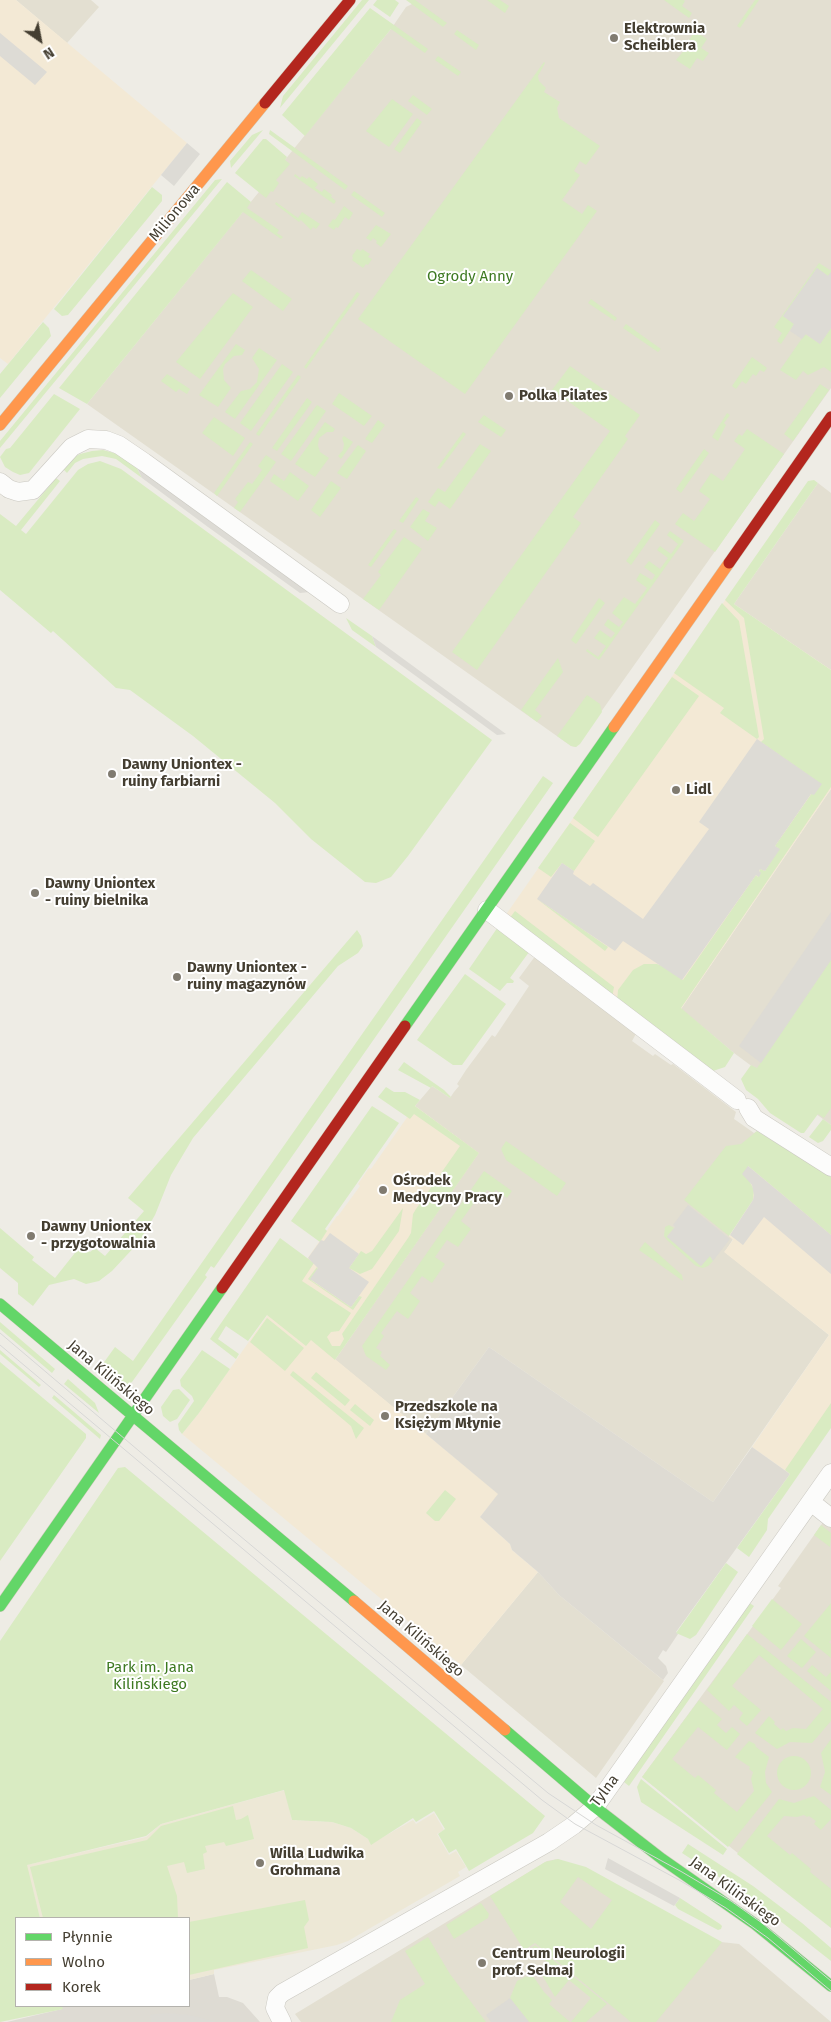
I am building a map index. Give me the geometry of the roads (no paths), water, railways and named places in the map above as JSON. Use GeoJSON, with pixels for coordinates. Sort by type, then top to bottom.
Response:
{"type":"FeatureCollection","features":[{"type":"Feature","properties":{"kind":"street","name":"Milionowa"},"geometry":{"type":"LineString","coordinates":[[0,425],[350,0]]}},
{"type":"Feature","properties":{"kind":"street"},"geometry":{"type":"LineString","coordinates":[[0,1606],[831,416]]}},
{"type":"Feature","properties":{"kind":"street"},"geometry":{"type":"LineString","coordinates":[[0,482],[9,489],[18,492],[33,490],[72,447],[88,439],[106,440],[119,445],[144,462],[340,604]]}},
{"type":"Feature","properties":{"kind":"street"},"geometry":{"type":"LineString","coordinates":[[487,910],[743,1104],[754,1118],[831,1167]]}},
{"type":"Feature","properties":{"kind":"street","name":"Jana Kilińskiego"},"geometry":{"type":"LineString","coordinates":[[0,1304],[595,1807],[662,1859],[755,1924],[831,1986]]}},
{"type":"Feature","properties":{"kind":"street","name":"Tylna"},"geometry":{"type":"LineString","coordinates":[[282,2022],[275,2008],[277,1998],[289,1989],[550,1842],[595,1807],[831,1473]]}},
{"type":"Feature","properties":{"kind":"street"},"geometry":{"type":"LineString","coordinates":[[811,1502],[831,1518]]}},
{"type":"Feature","properties":{"kind":"tram line"},"geometry":{"type":"LineString","coordinates":[[0,1333],[548,1793],[596,1825],[731,1901],[762,1923],[831,1981]]}},
{"type":"Feature","properties":{"kind":"tram line"},"geometry":{"type":"LineString","coordinates":[[0,1345],[542,1800],[575,1824],[679,1880],[726,1908],[768,1938],[831,1991]]}},
{"type":"Feature","properties":{"kind":"place","name":"Elektrownia Scheiblera"},"geometry":{"type":"Point","coordinates":[614,38]}},
{"type":"Feature","properties":{"kind":"place","name":"Polka Pilates"},"geometry":{"type":"Point","coordinates":[509,396]}},
{"type":"Feature","properties":{"kind":"place","name":"Dawny Uniontex - ruiny farbiarni"},"geometry":{"type":"Point","coordinates":[112,774]}},
{"type":"Feature","properties":{"kind":"place","name":"Lidl"},"geometry":{"type":"Point","coordinates":[676,790]}},
{"type":"Feature","properties":{"kind":"place","name":"Dawny Uniontex - ruiny bielnika"},"geometry":{"type":"Point","coordinates":[35,893]}},
{"type":"Feature","properties":{"kind":"place","name":"Dawny Uniontex - ruiny magazynów"},"geometry":{"type":"Point","coordinates":[177,977]}},
{"type":"Feature","properties":{"kind":"place","name":"Ośrodek Medycyny Pracy"},"geometry":{"type":"Point","coordinates":[383,1190]}},
{"type":"Feature","properties":{"kind":"place","name":"Dawny Uniontex - przygotowalnia"},"geometry":{"type":"Point","coordinates":[31,1236]}},
{"type":"Feature","properties":{"kind":"place","name":"Przedszkole na Księżym Młynie"},"geometry":{"type":"Point","coordinates":[385,1416]}},
{"type":"Feature","properties":{"kind":"place","name":"Willa Ludwika Grohmana"},"geometry":{"type":"Point","coordinates":[260,1863]}},
{"type":"Feature","properties":{"kind":"place","name":"Centrum Neurologii prof. Selmaj"},"geometry":{"type":"Point","coordinates":[482,1963]}},
{"type":"Feature","properties":{"kind":"park label","name":"Ogrody Anny"},"geometry":{"type":"Point","coordinates":[470,277]}},
{"type":"Feature","properties":{"kind":"park label","name":"Park im. Jana Kilińskiego"},"geometry":{"type":"Point","coordinates":[150,1676]}}]}
